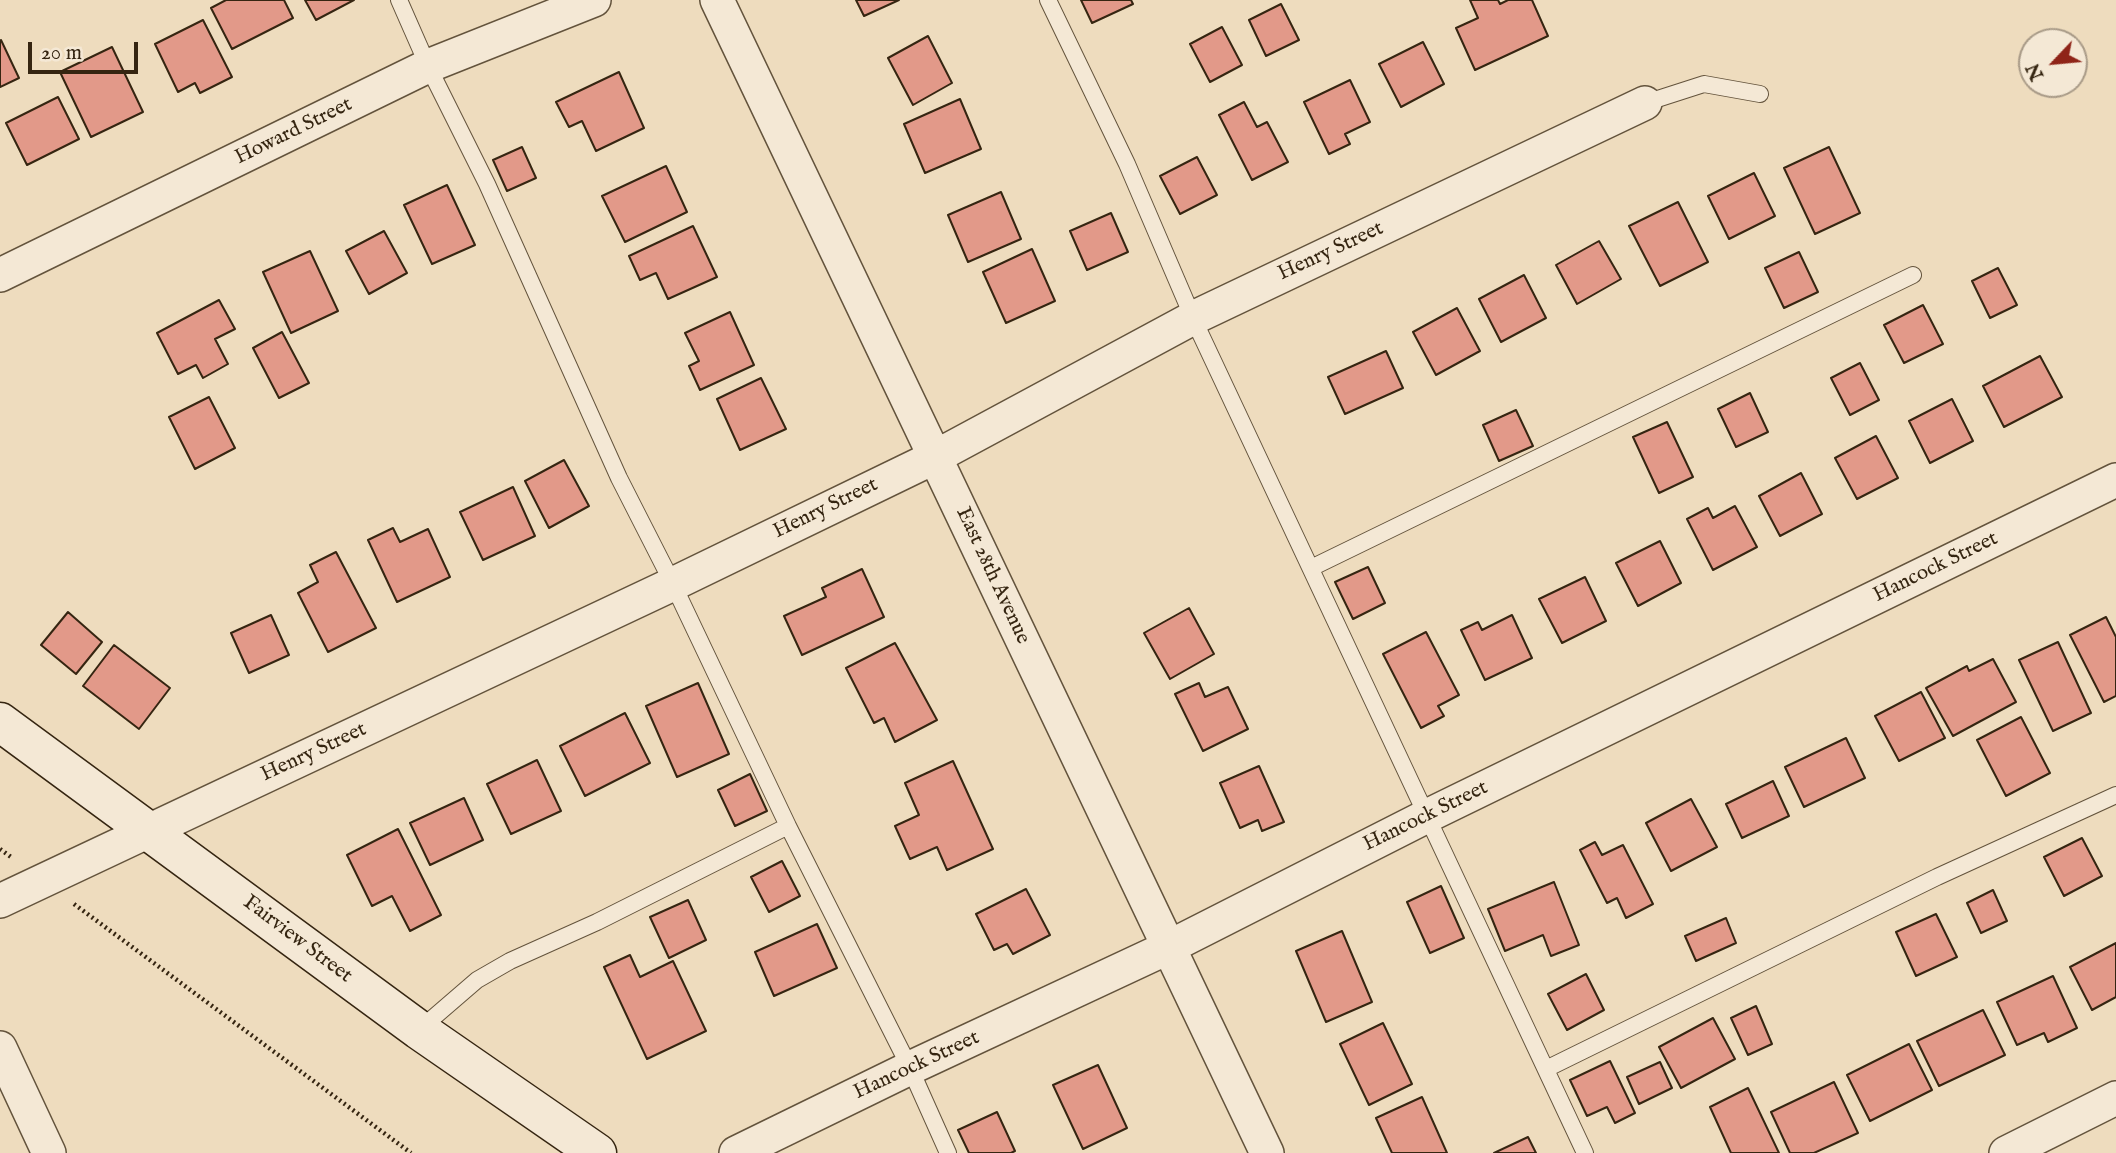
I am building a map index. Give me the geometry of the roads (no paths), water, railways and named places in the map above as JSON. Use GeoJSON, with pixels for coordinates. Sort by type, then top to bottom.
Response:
{"type":"FeatureCollection","features":[{"type":"Feature","properties":{"kind":"street","name":"Howard Street"},"geometry":{"type":"LineString","coordinates":[[0,275],[428,66],[594,0]]}},
{"type":"Feature","properties":{"kind":"street","name":"East 28th Avenue"},"geometry":{"type":"LineString","coordinates":[[717,0],[1266,1153]]}},
{"type":"Feature","properties":{"kind":"street","name":"Henry Street"},"geometry":{"type":"LineString","coordinates":[[0,901],[935,457],[1193,318],[1644,103]]}},
{"type":"Feature","properties":{"kind":"street","name":"Hancock Street"},"geometry":{"type":"LineString","coordinates":[[736,1153],[1167,948],[1427,816],[2116,480]]}},
{"type":"Feature","properties":{"kind":"street","name":"Fairview Street"},"geometry":{"type":"LineString","coordinates":[[0,722],[419,1030],[597,1153]]}},
{"type":"Feature","properties":{"kind":"street"},"geometry":{"type":"LineString","coordinates":[[0,1048],[49,1153]]}},
{"type":"Feature","properties":{"kind":"street"},"geometry":{"type":"LineString","coordinates":[[2007,1153],[2116,1098]]}},
{"type":"Feature","properties":{"kind":"lane"},"geometry":{"type":"LineString","coordinates":[[399,0],[428,66],[488,184],[620,478],[788,826],[910,1068],[948,1153]]}},
{"type":"Feature","properties":{"kind":"lane"},"geometry":{"type":"LineString","coordinates":[[1048,0],[1127,164],[1193,318],[1585,1153]]}},
{"type":"Feature","properties":{"kind":"lane"},"geometry":{"type":"LineString","coordinates":[[1644,103],[1704,84],[1760,94]]}},
{"type":"Feature","properties":{"kind":"lane"},"geometry":{"type":"LineString","coordinates":[[1311,568],[1913,275]]}},
{"type":"Feature","properties":{"kind":"lane"},"geometry":{"type":"LineString","coordinates":[[1546,1069],[1937,877],[2116,795]]}},
{"type":"Feature","properties":{"kind":"lane"},"geometry":{"type":"LineString","coordinates":[[419,1030],[477,980],[510,961],[597,922],[788,826]]}}]}
